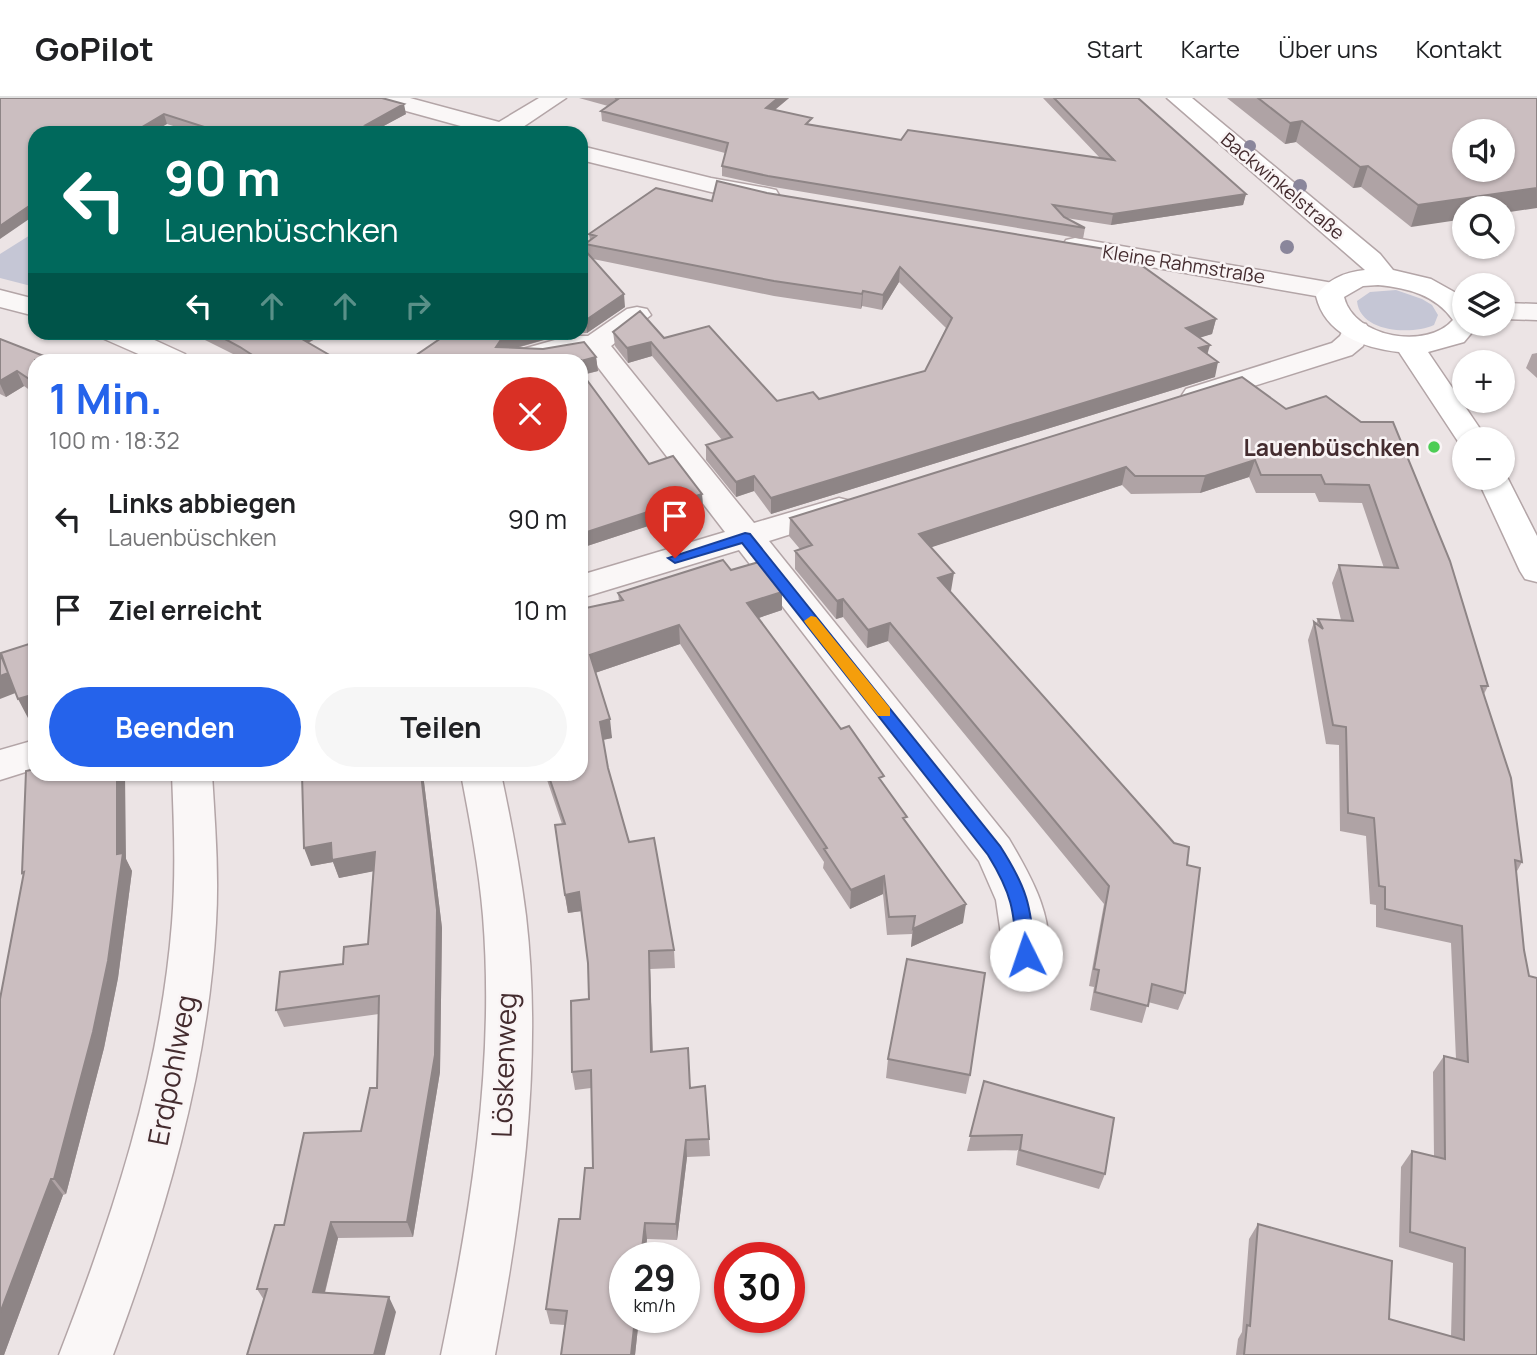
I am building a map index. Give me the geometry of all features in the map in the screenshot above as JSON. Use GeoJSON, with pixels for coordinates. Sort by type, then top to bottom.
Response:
{"type":"FeatureCollection","features":[{"type":"Feature","properties":{"kind":"main road","name":"Backwinkelstraße"},"geometry":{"type":"LineString","coordinates":[[1178,98],[1371,260],[1385,277]]}},
{"type":"Feature","properties":{"kind":"main road"},"geometry":{"type":"LineString","coordinates":[[1452,300],[1427,286],[1385,277],[1352,281],[1333,291],[1329,302],[1332,310],[1356,330],[1375,338],[1408,344],[1444,341],[1455,336]]}},
{"type":"Feature","properties":{"kind":"main road"},"geometry":{"type":"LineString","coordinates":[[1408,344],[1464,427]]}},
{"type":"Feature","properties":{"kind":"main road"},"geometry":{"type":"LineString","coordinates":[[1499,490],[1537,571]]}},
{"type":"Feature","properties":{"kind":"street"},"geometry":{"type":"LineString","coordinates":[[385,98],[485,126]]}},
{"type":"Feature","properties":{"kind":"street"},"geometry":{"type":"LineString","coordinates":[[515,126],[555,98]]}},
{"type":"Feature","properties":{"kind":"street"},"geometry":{"type":"LineString","coordinates":[[588,155],[711,185],[789,199]]}},
{"type":"Feature","properties":{"kind":"street","name":"Kleine Rahmstraße"},"geometry":{"type":"LineString","coordinates":[[1056,243],[1333,291]]}},
{"type":"Feature","properties":{"kind":"street"},"geometry":{"type":"LineString","coordinates":[[0,298],[28,306]]}},
{"type":"Feature","properties":{"kind":"street"},"geometry":{"type":"LineString","coordinates":[[1515,311],[1537,312]]}},
{"type":"Feature","properties":{"kind":"street"},"geometry":{"type":"LineString","coordinates":[[537,354],[569,345],[595,344],[636,314]]}},
{"type":"Feature","properties":{"kind":"street"},"geometry":{"type":"LineString","coordinates":[[1170,403],[1342,349],[1353,340],[1356,330]]}},
{"type":"Feature","properties":{"kind":"street"},"geometry":{"type":"LineString","coordinates":[[130,340],[162,354]]}},
{"type":"Feature","properties":{"kind":"street"},"geometry":{"type":"LineString","coordinates":[[595,344],[994,850],[1015,885],[1023,911],[1026,955]]}},
{"type":"Feature","properties":{"kind":"street"},"geometry":{"type":"LineString","coordinates":[[588,585],[864,499]]}},
{"type":"Feature","properties":{"kind":"street"},"geometry":{"type":"LineString","coordinates":[[0,765],[28,756]]}},
{"type":"Feature","properties":{"kind":"street","name":"Erdpohlweg"},"geometry":{"type":"LineString","coordinates":[[86,1355],[152,1162],[183,1026],[195,916],[197,825],[193,781]]}},
{"type":"Feature","properties":{"kind":"street","name":"Löskenweg"},"geometry":{"type":"LineString","coordinates":[[468,1355],[482,1287],[500,1155],[508,1028],[503,905],[490,807],[483,781]]}},
{"type":"Feature","properties":{"kind":"shaded area"},"geometry":{"type":"Polygon","coordinates":[[[28,236],[28,285],[0,278],[0,254],[28,236]]]}},
{"type":"Feature","properties":{"kind":"shaded area"},"geometry":{"type":"Polygon","coordinates":[[[1396,290],[1432,305],[1438,315],[1434,325],[1413,330],[1388,329],[1367,320],[1360,312],[1357,301],[1370,292],[1396,290]]]}},
{"type":"Feature","properties":{"kind":"building"},"geometry":{"type":"Polygon","coordinates":[[[0,98],[382,98],[404,104],[366,125],[372,126],[201,126],[164,114],[144,126],[28,126],[28,207],[0,226],[0,98]]]}},
{"type":"Feature","properties":{"kind":"building"},"geometry":{"type":"Polygon","coordinates":[[[615,98],[778,98],[766,108],[812,118],[806,124],[901,140],[908,130],[1114,160],[1054,98],[1138,98],[1246,194],[1113,214],[1053,205],[1064,217],[1085,228],[768,176],[722,166],[728,143],[601,111],[618,99],[615,98]]]}},
{"type":"Feature","properties":{"kind":"building"},"geometry":{"type":"Polygon","coordinates":[[[1258,98],[1537,98],[1537,188],[1481,196],[1452,196],[1452,200],[1418,205],[1368,166],[1360,167],[1302,121],[1290,123],[1258,98]]]}},
{"type":"Feature","properties":{"kind":"building"},"geometry":{"type":"Polygon","coordinates":[[[717,181],[767,193],[1123,252],[1216,319],[1186,328],[1210,345],[1199,348],[1218,362],[771,498],[754,476],[736,482],[706,445],[732,437],[651,342],[627,348],[613,332],[640,311],[664,338],[709,326],[777,401],[813,392],[819,399],[925,371],[952,318],[900,267],[883,295],[863,291],[862,294],[774,281],[588,245],[596,236],[589,234],[656,188],[712,201],[717,181]]]}},
{"type":"Feature","properties":{"kind":"building"},"geometry":{"type":"Polygon","coordinates":[[[588,254],[624,294],[588,319],[588,254]]]}},
{"type":"Feature","properties":{"kind":"building"},"geometry":{"type":"Polygon","coordinates":[[[0,339],[39,354],[28,354],[28,378],[17,371],[0,381],[0,339]]]}},
{"type":"Feature","properties":{"kind":"building"},"geometry":{"type":"Polygon","coordinates":[[[227,340],[304,340],[328,354],[251,354],[227,340]]]}},
{"type":"Feature","properties":{"kind":"building"},"geometry":{"type":"Polygon","coordinates":[[[438,340],[501,340],[496,347],[543,349],[584,342],[596,357],[588,359],[588,354],[418,354],[438,340]]]}},
{"type":"Feature","properties":{"kind":"building"},"geometry":{"type":"Polygon","coordinates":[[[1242,377],[1286,409],[1326,396],[1361,422],[1393,422],[1450,561],[1488,686],[1481,686],[1511,778],[1522,862],[1515,860],[1524,950],[1529,976],[1537,978],[1537,1355],[1244,1355],[1247,1325],[1250,1326],[1258,1224],[1392,1261],[1389,1319],[1464,1340],[1465,1248],[1410,1232],[1412,1151],[1445,1159],[1444,1056],[1468,1062],[1462,926],[1385,909],[1385,887],[1379,886],[1374,818],[1348,813],[1346,727],[1333,725],[1314,622],[1323,629],[1318,619],[1353,621],[1339,565],[1398,568],[1369,485],[1325,484],[1321,475],[1261,475],[1255,460],[1205,476],[1135,476],[1126,467],[919,534],[954,573],[938,578],[1174,843],[1189,847],[1187,865],[1200,868],[1185,993],[1152,984],[1148,1006],[1095,992],[1099,970],[1094,969],[1109,886],[890,623],[868,630],[843,599],[837,601],[795,551],[812,545],[790,518],[1242,377]]]}},
{"type":"Feature","properties":{"kind":"building"},"geometry":{"type":"Polygon","coordinates":[[[588,381],[649,464],[673,456],[702,494],[588,532],[588,381]]]}},
{"type":"Feature","properties":{"kind":"building"},"geometry":{"type":"Polygon","coordinates":[[[723,560],[731,570],[759,562],[782,592],[747,603],[841,729],[849,726],[884,776],[879,778],[907,817],[903,818],[966,904],[913,929],[915,916],[889,917],[884,876],[851,890],[824,849],[827,848],[679,625],[590,655],[610,719],[600,722],[608,768],[629,842],[654,838],[674,950],[649,951],[651,1052],[688,1048],[690,1088],[705,1086],[709,1139],[686,1140],[676,1224],[645,1223],[643,1242],[609,1242],[609,1333],[633,1333],[631,1355],[561,1355],[567,1311],[546,1309],[559,1219],[580,1219],[585,1168],[593,1168],[591,1070],[572,1072],[571,1001],[589,999],[588,963],[579,892],[565,895],[555,825],[565,824],[550,781],[588,781],[588,608],[623,600],[618,593],[723,560]]]}},
{"type":"Feature","properties":{"kind":"building"},"geometry":{"type":"Polygon","coordinates":[[[28,644],[28,696],[18,699],[1,653],[28,644]]]}},
{"type":"Feature","properties":{"kind":"building"},"geometry":{"type":"Polygon","coordinates":[[[0,653],[8,673],[0,676],[0,653]]]}},
{"type":"Feature","properties":{"kind":"building"},"geometry":{"type":"Polygon","coordinates":[[[26,771],[28,781],[117,781],[117,854],[123,853],[108,961],[93,1032],[54,1179],[51,1179],[0,1313],[0,999],[24,872],[22,873],[26,771]]]}},
{"type":"Feature","properties":{"kind":"building"},"geometry":{"type":"Polygon","coordinates":[[[302,781],[422,781],[437,910],[435,1055],[407,1222],[331,1222],[313,1292],[389,1297],[374,1355],[247,1355],[267,1289],[257,1289],[275,1225],[284,1225],[304,1133],[361,1131],[370,1088],[377,1088],[379,996],[276,1010],[280,972],[343,964],[344,947],[368,944],[375,852],[332,860],[331,843],[304,848],[302,781]]]}},
{"type":"Feature","properties":{"kind":"building"},"geometry":{"type":"Polygon","coordinates":[[[907,959],[985,973],[970,1075],[888,1059],[907,959]]]}},
{"type":"Feature","properties":{"kind":"building"},"geometry":{"type":"Polygon","coordinates":[[[984,1081],[1114,1118],[1105,1174],[1020,1150],[1022,1135],[970,1136],[984,1081]]]}},
{"type":"Feature","properties":{"kind":"slow traffic"},"geometry":{"type":"LineString","coordinates":[[811,621],[884,712]]}},
{"type":"Feature","properties":{"kind":"place","name":"Lauenbüschken"},"geometry":{"type":"Point","coordinates":[1434,447]}},
{"type":"Feature","properties":{"kind":"route"},"geometry":{"type":"LineString","coordinates":[[675,558],[745,537],[994,850],[1015,885],[1023,911],[1026,955]]}}]}
